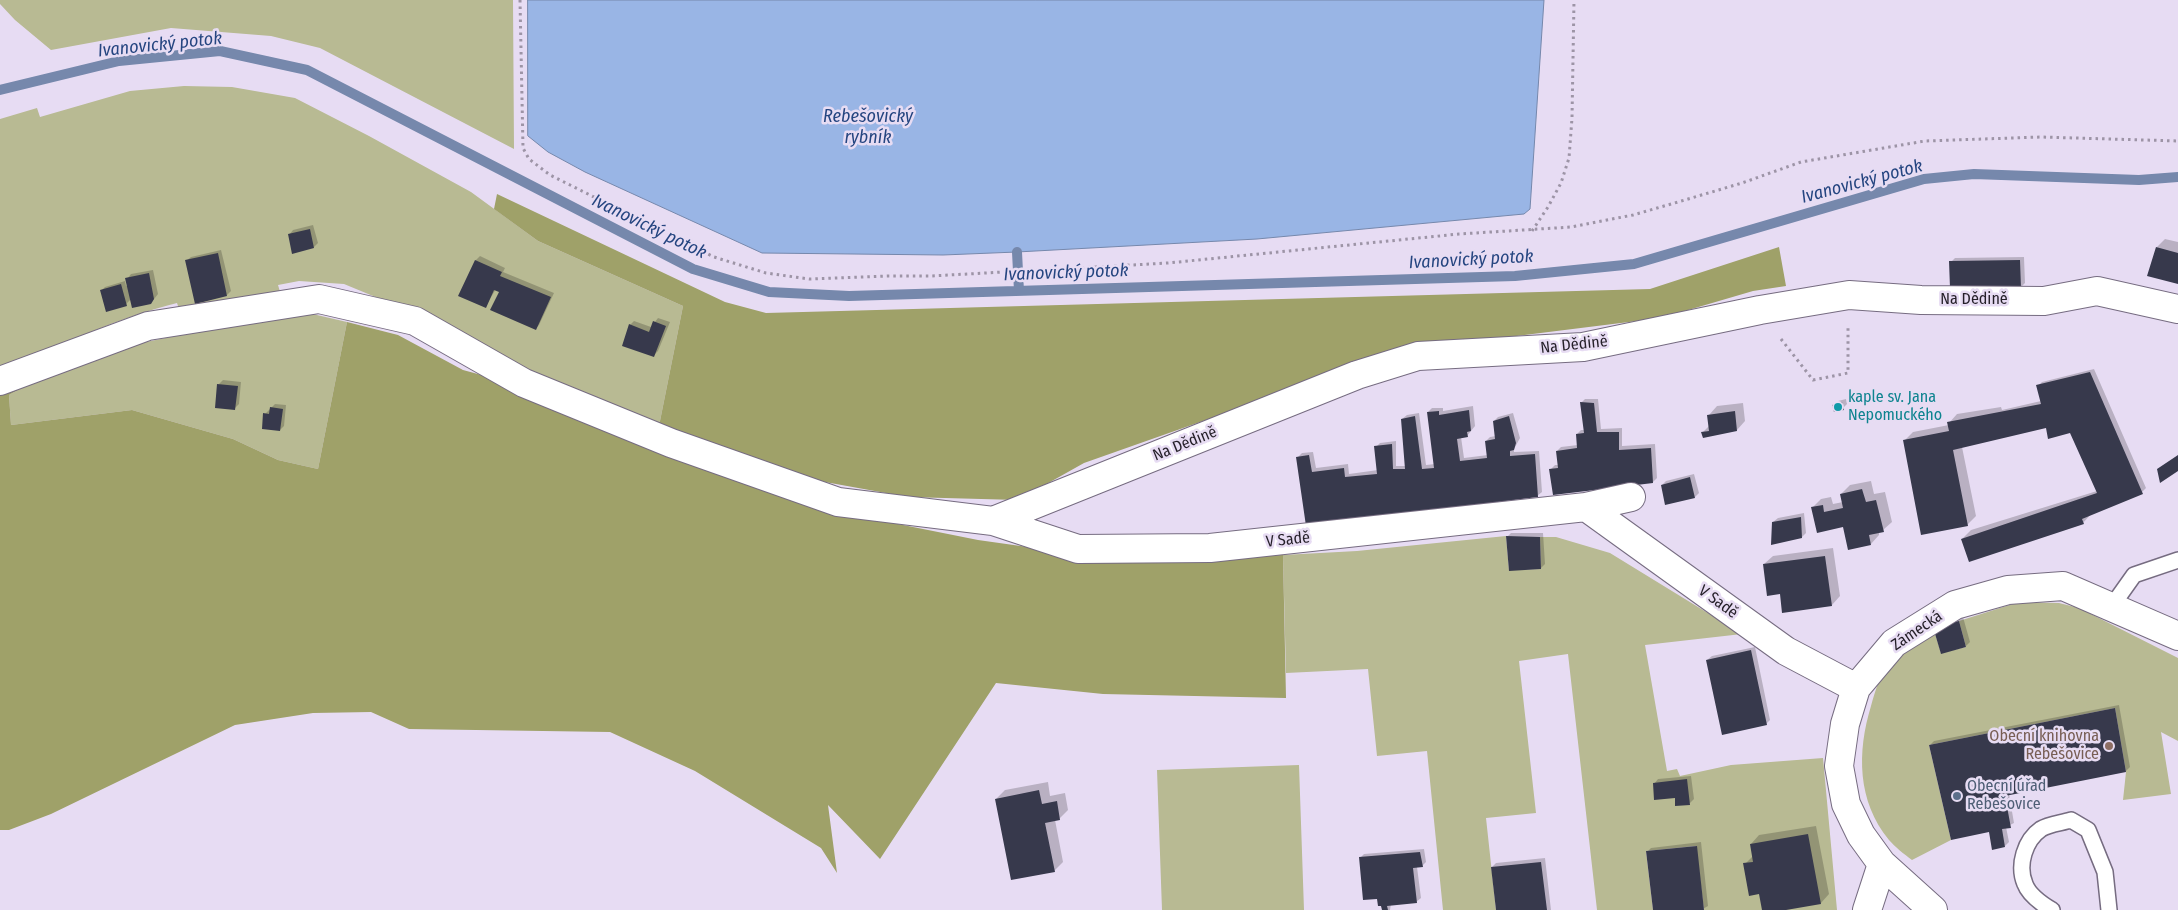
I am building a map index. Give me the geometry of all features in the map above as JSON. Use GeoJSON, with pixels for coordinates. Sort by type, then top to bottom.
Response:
{"type":"FeatureCollection","features":[{"type":"Feature","properties":{"kind":"street","name":"Na Dědině"},"geometry":{"type":"LineString","coordinates":[[993,521],[1357,375],[1418,356],[1583,346],[1760,310],[1849,295],[1921,300],[2044,300],[2097,291],[2178,309]]}},
{"type":"Feature","properties":{"kind":"street","name":"V Sadě"},"geometry":{"type":"LineString","coordinates":[[0,381],[148,326],[318,299],[415,321],[524,383],[671,443],[838,502],[993,521],[1078,549],[1210,548],[1586,507],[1631,497]]}},
{"type":"Feature","properties":{"kind":"street","name":"V Sadě"},"geometry":{"type":"LineString","coordinates":[[1586,507],[1786,651],[1856,688]]}},
{"type":"Feature","properties":{"kind":"street","name":"Zámecká"},"geometry":{"type":"LineString","coordinates":[[1933,910],[1882,864],[1861,835],[1846,804],[1839,766],[1845,724],[1856,688],[1894,643],[1955,605],[2008,590],[2063,586],[2178,636]]}},
{"type":"Feature","properties":{"kind":"street"},"geometry":{"type":"LineString","coordinates":[[1867,910],[1882,864]]}},
{"type":"Feature","properties":{"kind":"lane"},"geometry":{"type":"LineString","coordinates":[[2112,606],[2134,574],[2178,560]]}},
{"type":"Feature","properties":{"kind":"lane"},"geometry":{"type":"LineString","coordinates":[[2052,910],[2041,904],[2025,884],[2021,860],[2029,840],[2042,828],[2071,820],[2088,830],[2105,872],[2110,910]]}},
{"type":"Feature","properties":{"kind":"path"},"geometry":{"type":"LineString","coordinates":[[520,0],[523,148],[529,159],[550,175],[714,257],[766,273],[809,279],[931,276],[1178,262],[1459,234],[1570,228],[1633,215],[1742,183],[1801,162],[1925,141],[2041,137],[2178,140]]}},
{"type":"Feature","properties":{"kind":"path"},"geometry":{"type":"LineString","coordinates":[[1531,231],[1548,207],[1561,183],[1569,158],[1572,118],[1574,0]]}},
{"type":"Feature","properties":{"kind":"path"},"geometry":{"type":"LineString","coordinates":[[1760,310],[1813,380],[1848,373],[1849,295]]}},
{"type":"Feature","properties":{"kind":"green space"},"geometry":{"type":"Polygon","coordinates":[[[0,0],[513,0],[514,149],[320,48],[271,36],[171,28],[51,50],[15,20],[0,4],[0,0]]]}},
{"type":"Feature","properties":{"kind":"green space"},"geometry":{"type":"Polygon","coordinates":[[[184,86],[232,87],[295,98],[471,192],[538,241],[683,306],[658,431],[524,377],[436,322],[344,284],[299,281],[278,285],[281,295],[180,312],[177,303],[132,316],[0,372],[0,119],[37,108],[40,117],[130,91],[184,86]]]}},
{"type":"Feature","properties":{"kind":"green space"},"geometry":{"type":"Polygon","coordinates":[[[497,194],[725,302],[766,313],[1650,289],[1779,247],[1786,286],[1753,291],[1661,318],[1404,350],[1084,463],[1018,500],[908,497],[825,482],[692,445],[658,431],[683,306],[538,241],[494,209],[497,194]]]}},
{"type":"Feature","properties":{"kind":"green space"},"geometry":{"type":"Polygon","coordinates":[[[304,312],[347,322],[318,469],[278,460],[233,439],[132,410],[11,425],[9,395],[29,384],[127,346],[256,319],[304,312]]]}},
{"type":"Feature","properties":{"kind":"green space"},"geometry":{"type":"Polygon","coordinates":[[[347,322],[398,335],[463,370],[511,383],[818,508],[978,540],[1134,562],[1283,555],[1286,698],[1103,694],[996,683],[880,859],[828,805],[837,873],[821,848],[695,771],[610,732],[409,729],[371,712],[313,713],[235,725],[51,814],[9,830],[0,830],[0,393],[29,384],[9,395],[11,425],[132,410],[233,439],[278,460],[318,469],[347,322]]]}},
{"type":"Feature","properties":{"kind":"green space"},"geometry":{"type":"Polygon","coordinates":[[[1506,536],[1509,570],[1541,569],[1540,537],[1556,537],[1610,553],[1742,634],[1645,645],[1667,771],[1677,769],[1680,776],[1731,765],[1823,758],[1837,910],[1704,910],[1696,846],[1646,851],[1653,910],[1597,910],[1568,654],[1519,661],[1536,813],[1486,818],[1496,910],[1443,910],[1427,751],[1377,756],[1368,669],[1286,673],[1283,555],[1357,551],[1506,536]]]}},
{"type":"Feature","properties":{"kind":"green space"},"geometry":{"type":"Polygon","coordinates":[[[2019,602],[2059,603],[2079,608],[2178,658],[2178,741],[2161,732],[2171,794],[2123,800],[2126,772],[2115,708],[1929,745],[1951,840],[1912,860],[1891,843],[1878,825],[1866,793],[1863,776],[1863,741],[1866,723],[1879,682],[1887,665],[1895,656],[1933,627],[1941,653],[1966,647],[1959,621],[2019,602]]]}},
{"type":"Feature","properties":{"kind":"green space"},"geometry":{"type":"Polygon","coordinates":[[[1299,765],[1304,910],[1162,910],[1157,770],[1299,765]]]}},
{"type":"Feature","properties":{"kind":"water","name":"Rebešovický rybník"},"geometry":{"type":"Polygon","coordinates":[[[528,0],[1544,0],[1530,209],[1524,214],[1257,239],[943,255],[762,253],[585,172],[548,152],[528,136],[528,0]]]}},
{"type":"Feature","properties":{"kind":"building"},"geometry":{"type":"Polygon","coordinates":[[[310,229],[314,248],[292,254],[288,234],[310,229]]]}},
{"type":"Feature","properties":{"kind":"building"},"geometry":{"type":"Polygon","coordinates":[[[2156,247],[2178,253],[2178,284],[2147,276],[2156,247]]]}},
{"type":"Feature","properties":{"kind":"building"},"geometry":{"type":"Polygon","coordinates":[[[218,253],[227,296],[195,304],[185,260],[218,253]]]}},
{"type":"Feature","properties":{"kind":"building"},"geometry":{"type":"Polygon","coordinates":[[[475,260],[502,272],[500,276],[551,297],[536,330],[490,310],[499,292],[494,290],[486,308],[458,296],[475,260]]]}},
{"type":"Feature","properties":{"kind":"building"},"geometry":{"type":"Polygon","coordinates":[[[2020,260],[2021,288],[1950,288],[1949,261],[2020,260]]]}},
{"type":"Feature","properties":{"kind":"building"},"geometry":{"type":"Polygon","coordinates":[[[149,273],[154,299],[151,304],[132,308],[125,278],[149,273]]]}},
{"type":"Feature","properties":{"kind":"building"},"geometry":{"type":"Polygon","coordinates":[[[121,284],[127,306],[106,312],[100,290],[121,284]]]}},
{"type":"Feature","properties":{"kind":"building"},"geometry":{"type":"Polygon","coordinates":[[[653,321],[666,326],[654,357],[622,346],[629,324],[649,332],[653,321]]]}},
{"type":"Feature","properties":{"kind":"building"},"geometry":{"type":"Polygon","coordinates":[[[2090,372],[2143,494],[2082,519],[2084,524],[1969,562],[1961,539],[2097,493],[2070,433],[2048,439],[2046,428],[1953,450],[1968,526],[1921,535],[1903,440],[1949,431],[1947,422],[2041,404],[2036,385],[2090,372]]]}},
{"type":"Feature","properties":{"kind":"building"},"geometry":{"type":"Polygon","coordinates":[[[217,384],[238,386],[235,410],[215,408],[217,384]]]}},
{"type":"Feature","properties":{"kind":"building"},"geometry":{"type":"Polygon","coordinates":[[[1580,402],[1594,403],[1597,432],[1619,432],[1619,450],[1651,448],[1653,483],[1553,495],[1549,469],[1558,468],[1556,451],[1577,448],[1576,434],[1584,433],[1580,402]]]}},
{"type":"Feature","properties":{"kind":"building","name":"kaple sv. Jana Nepomuckého"},"geometry":{"type":"Polygon","coordinates":[[[1842,402],[1844,410],[1834,412],[1832,405],[1842,402]]]}},
{"type":"Feature","properties":{"kind":"building"},"geometry":{"type":"Polygon","coordinates":[[[270,407],[283,409],[280,431],[262,429],[263,413],[269,414],[270,407]]]}},
{"type":"Feature","properties":{"kind":"building"},"geometry":{"type":"Polygon","coordinates":[[[1469,410],[1471,431],[1467,432],[1468,437],[1457,439],[1460,461],[1487,458],[1485,441],[1495,439],[1493,421],[1509,416],[1516,443],[1514,450],[1510,451],[1510,456],[1535,454],[1538,497],[1306,526],[1296,457],[1309,455],[1312,472],[1344,468],[1345,477],[1377,474],[1374,446],[1392,444],[1393,469],[1405,469],[1401,419],[1415,416],[1422,469],[1434,468],[1427,412],[1439,411],[1439,415],[1469,410]]]}},
{"type":"Feature","properties":{"kind":"building"},"geometry":{"type":"Polygon","coordinates":[[[1735,411],[1737,431],[1703,438],[1701,432],[1709,431],[1707,415],[1735,411]]]}},
{"type":"Feature","properties":{"kind":"building"},"geometry":{"type":"Polygon","coordinates":[[[2178,455],[2178,471],[2160,483],[2157,469],[2178,455]]]}},
{"type":"Feature","properties":{"kind":"building"},"geometry":{"type":"Polygon","coordinates":[[[1690,477],[1695,498],[1665,505],[1661,485],[1690,477]]]}},
{"type":"Feature","properties":{"kind":"building"},"geometry":{"type":"Polygon","coordinates":[[[1862,489],[1866,502],[1876,500],[1884,532],[1869,535],[1871,545],[1848,550],[1843,527],[1817,533],[1811,507],[1823,505],[1824,512],[1843,508],[1840,494],[1862,489]]]}},
{"type":"Feature","properties":{"kind":"building"},"geometry":{"type":"Polygon","coordinates":[[[1801,517],[1802,538],[1771,545],[1772,522],[1801,517]]]}},
{"type":"Feature","properties":{"kind":"building"},"geometry":{"type":"Polygon","coordinates":[[[1506,536],[1540,537],[1541,569],[1509,571],[1506,536]]]}},
{"type":"Feature","properties":{"kind":"building"},"geometry":{"type":"Polygon","coordinates":[[[1825,556],[1832,606],[1782,613],[1780,594],[1767,596],[1763,564],[1825,556]]]}},
{"type":"Feature","properties":{"kind":"building"},"geometry":{"type":"Polygon","coordinates":[[[1959,621],[1966,647],[1941,654],[1933,627],[1959,621]]]}},
{"type":"Feature","properties":{"kind":"building"},"geometry":{"type":"Polygon","coordinates":[[[1751,650],[1767,725],[1722,735],[1706,660],[1751,650]]]}},
{"type":"Feature","properties":{"kind":"building"},"geometry":{"type":"Polygon","coordinates":[[[2115,708],[2126,772],[2005,796],[2011,828],[2002,829],[2005,847],[1992,850],[1989,832],[1951,840],[1929,745],[2115,708]]]}},
{"type":"Feature","properties":{"kind":"building"},"geometry":{"type":"Polygon","coordinates":[[[1687,779],[1690,805],[1675,806],[1675,798],[1654,800],[1653,783],[1687,779]]]}},
{"type":"Feature","properties":{"kind":"building"},"geometry":{"type":"Polygon","coordinates":[[[1039,790],[1042,804],[1057,801],[1060,820],[1045,823],[1055,872],[1011,880],[995,799],[1039,790]]]}},
{"type":"Feature","properties":{"kind":"building"},"geometry":{"type":"Polygon","coordinates":[[[1808,834],[1821,904],[1786,910],[1762,910],[1759,894],[1749,896],[1743,863],[1753,862],[1750,844],[1808,834]]]}},
{"type":"Feature","properties":{"kind":"building"},"geometry":{"type":"Polygon","coordinates":[[[1697,846],[1704,910],[1653,910],[1646,851],[1697,846]]]}},
{"type":"Feature","properties":{"kind":"building"},"geometry":{"type":"Polygon","coordinates":[[[1420,852],[1423,867],[1413,868],[1417,903],[1387,906],[1388,910],[1382,910],[1381,906],[1378,906],[1377,899],[1363,900],[1359,857],[1420,852]]]}},
{"type":"Feature","properties":{"kind":"building"},"geometry":{"type":"Polygon","coordinates":[[[1541,862],[1547,910],[1496,910],[1491,867],[1541,862]]]}},
{"type":"Feature","properties":{"kind":"waterway","name":"Ivanovický potok"},"geometry":{"type":"LineString","coordinates":[[0,90],[119,61],[220,51],[307,70],[693,269],[769,292],[849,296],[1515,276],[1634,264],[1924,179],[1974,174],[2139,180],[2178,177]]}},
{"type":"Feature","properties":{"kind":"waterway"},"geometry":{"type":"LineString","coordinates":[[1017,252],[1019,291]]}},
{"type":"Feature","properties":{"kind":"place","name":"kaple sv. Jana Nepomuckého"},"geometry":{"type":"Point","coordinates":[1838,407]}},
{"type":"Feature","properties":{"kind":"place","name":"Obecní knihovna Rebešovice"},"geometry":{"type":"Point","coordinates":[2109,746]}},
{"type":"Feature","properties":{"kind":"place","name":"Obecní úřad Rebešovice"},"geometry":{"type":"Point","coordinates":[1957,796]}}]}
